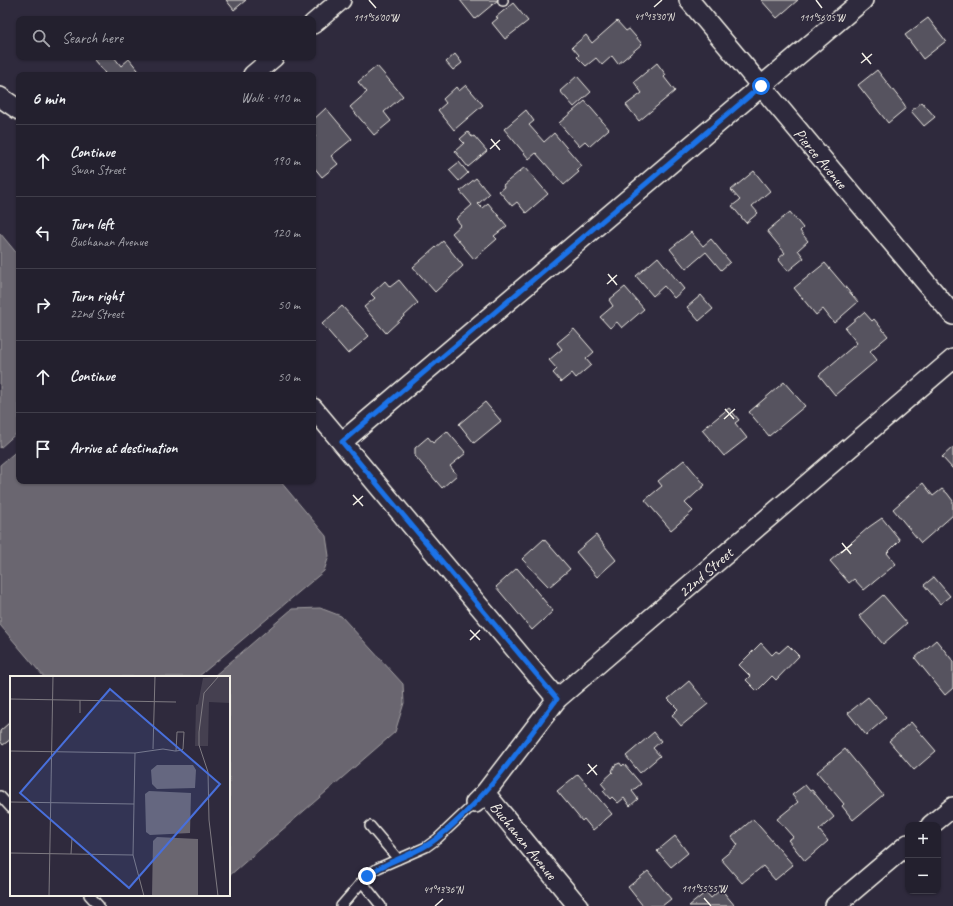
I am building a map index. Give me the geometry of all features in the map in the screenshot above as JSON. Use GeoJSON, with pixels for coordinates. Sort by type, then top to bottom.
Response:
{"type":"FeatureCollection","features":[{"type":"Feature","properties":{"kind":"street"},"geometry":{"type":"LineString","coordinates":[[316,21],[341,0]]}},
{"type":"Feature","properties":{"kind":"street","name":"Pierce Avenue"},"geometry":{"type":"LineString","coordinates":[[689,0],[953,315]]}},
{"type":"Feature","properties":{"kind":"street"},"geometry":{"type":"LineString","coordinates":[[342,442],[863,0]]}},
{"type":"Feature","properties":{"kind":"street"},"geometry":{"type":"LineString","coordinates":[[256,72],[270,60]]}},
{"type":"Feature","properties":{"kind":"street"},"geometry":{"type":"LineString","coordinates":[[0,97],[16,108]]}},
{"type":"Feature","properties":{"kind":"street","name":"22nd Street"},"geometry":{"type":"LineString","coordinates":[[480,798],[557,699],[953,359]]}},
{"type":"Feature","properties":{"kind":"street"},"geometry":{"type":"LineString","coordinates":[[316,412],[557,699]]}},
{"type":"Feature","properties":{"kind":"street","name":"Buchanan Avenue"},"geometry":{"type":"LineString","coordinates":[[480,798],[578,906]]}},
{"type":"Feature","properties":{"kind":"street"},"geometry":{"type":"LineString","coordinates":[[935,822],[953,807]]}},
{"type":"Feature","properties":{"kind":"street"},"geometry":{"type":"LineString","coordinates":[[835,906],[905,847]]}},
{"type":"Feature","properties":{"kind":"lane"},"geometry":{"type":"LineString","coordinates":[[0,796],[10,807]]}},
{"type":"Feature","properties":{"kind":"lane"},"geometry":{"type":"LineString","coordinates":[[341,906],[362,882],[378,868],[426,846],[437,839],[480,798]]}},
{"type":"Feature","properties":{"kind":"lane"},"geometry":{"type":"LineString","coordinates":[[370,826],[398,859]]}},
{"type":"Feature","properties":{"kind":"lane"},"geometry":{"type":"LineString","coordinates":[[362,882],[381,906]]}},
{"type":"Feature","properties":{"kind":"lane"},"geometry":{"type":"LineString","coordinates":[[91,896],[99,906]]}},
{"type":"Feature","properties":{"kind":"shaded area"},"geometry":{"type":"Polygon","coordinates":[[[0,233],[16,252],[16,434],[0,448],[0,233]]]}},
{"type":"Feature","properties":{"kind":"shaded area"},"geometry":{"type":"Polygon","coordinates":[[[16,452],[16,484],[283,484],[326,536],[329,556],[324,571],[199,676],[43,676],[0,625],[0,465],[16,452]]]}},
{"type":"Feature","properties":{"kind":"shaded area"},"geometry":{"type":"Polygon","coordinates":[[[320,608],[341,616],[403,684],[404,703],[395,732],[230,875],[230,676],[214,676],[292,609],[320,608]]]}},
{"type":"Feature","properties":{"kind":"building"},"geometry":{"type":"Polygon","coordinates":[[[226,0],[246,0],[234,10],[226,0]]]}},
{"type":"Feature","properties":{"kind":"building"},"geometry":{"type":"Polygon","coordinates":[[[460,0],[498,0],[475,19],[460,0]]]}},
{"type":"Feature","properties":{"kind":"building"},"geometry":{"type":"Polygon","coordinates":[[[761,0],[798,0],[777,18],[761,0]]]}},
{"type":"Feature","properties":{"kind":"building"},"geometry":{"type":"Polygon","coordinates":[[[513,3],[528,21],[505,39],[492,23],[498,18],[496,17],[513,3]]]}},
{"type":"Feature","properties":{"kind":"building"},"geometry":{"type":"Polygon","coordinates":[[[928,18],[946,41],[923,59],[905,35],[928,18]]]}},
{"type":"Feature","properties":{"kind":"building"},"geometry":{"type":"Polygon","coordinates":[[[617,21],[626,31],[629,29],[642,44],[618,64],[612,56],[602,65],[596,58],[586,66],[577,57],[579,55],[572,47],[586,35],[592,43],[617,21]]]}},
{"type":"Feature","properties":{"kind":"building"},"geometry":{"type":"Polygon","coordinates":[[[455,54],[462,63],[453,70],[446,62],[455,54]]]}},
{"type":"Feature","properties":{"kind":"building"},"geometry":{"type":"Polygon","coordinates":[[[94,60],[116,60],[121,66],[130,60],[140,72],[104,72],[94,60]]]}},
{"type":"Feature","properties":{"kind":"building"},"geometry":{"type":"Polygon","coordinates":[[[657,63],[666,75],[664,77],[675,91],[639,121],[626,105],[642,93],[634,82],[657,63]]]}},
{"type":"Feature","properties":{"kind":"building"},"geometry":{"type":"Polygon","coordinates":[[[377,66],[403,96],[384,112],[391,121],[374,135],[350,107],[367,92],[358,82],[377,66]]]}},
{"type":"Feature","properties":{"kind":"building"},"geometry":{"type":"Polygon","coordinates":[[[877,70],[906,108],[888,123],[858,85],[877,70]]]}},
{"type":"Feature","properties":{"kind":"building"},"geometry":{"type":"Polygon","coordinates":[[[577,76],[591,92],[574,107],[560,91],[577,76]]]}},
{"type":"Feature","properties":{"kind":"building"},"geometry":{"type":"Polygon","coordinates":[[[466,85],[483,105],[454,130],[438,110],[446,103],[443,99],[456,87],[459,91],[466,85]]]}},
{"type":"Feature","properties":{"kind":"building"},"geometry":{"type":"Polygon","coordinates":[[[585,101],[609,129],[590,146],[585,141],[579,146],[559,123],[585,101]]]}},
{"type":"Feature","properties":{"kind":"building"},"geometry":{"type":"Polygon","coordinates":[[[922,102],[935,117],[924,126],[911,111],[922,102]]]}},
{"type":"Feature","properties":{"kind":"building"},"geometry":{"type":"Polygon","coordinates":[[[326,108],[352,139],[331,156],[338,164],[322,177],[316,170],[316,117],[326,108]]]}},
{"type":"Feature","properties":{"kind":"building"},"geometry":{"type":"Polygon","coordinates":[[[526,110],[534,121],[529,125],[544,142],[554,133],[582,166],[577,170],[579,172],[564,185],[536,153],[529,159],[504,129],[526,110]]]}},
{"type":"Feature","properties":{"kind":"building"},"geometry":{"type":"Polygon","coordinates":[[[468,132],[472,137],[474,136],[487,151],[468,167],[455,151],[464,143],[460,139],[468,132]]]}},
{"type":"Feature","properties":{"kind":"building"},"geometry":{"type":"Polygon","coordinates":[[[459,162],[468,173],[459,181],[449,170],[459,162]]]}},
{"type":"Feature","properties":{"kind":"building"},"geometry":{"type":"Polygon","coordinates":[[[525,167],[548,194],[526,213],[517,202],[512,206],[499,191],[504,187],[503,185],[525,167]]]}},
{"type":"Feature","properties":{"kind":"building"},"geometry":{"type":"Polygon","coordinates":[[[754,171],[770,191],[752,206],[758,213],[746,223],[732,206],[740,200],[731,190],[754,171]]]}},
{"type":"Feature","properties":{"kind":"building"},"geometry":{"type":"Polygon","coordinates":[[[476,178],[489,194],[478,204],[482,208],[488,203],[507,226],[494,236],[497,239],[474,259],[452,233],[461,225],[456,219],[472,205],[460,191],[476,178]]]}},
{"type":"Feature","properties":{"kind":"building"},"geometry":{"type":"Polygon","coordinates":[[[790,212],[803,228],[800,231],[808,241],[798,250],[804,258],[788,271],[778,259],[785,253],[767,231],[790,212]]]}},
{"type":"Feature","properties":{"kind":"building"},"geometry":{"type":"Polygon","coordinates":[[[691,232],[703,246],[711,239],[730,262],[721,270],[706,252],[686,269],[670,249],[691,232]]]}},
{"type":"Feature","properties":{"kind":"building"},"geometry":{"type":"Polygon","coordinates":[[[443,241],[463,266],[435,292],[413,267],[443,241]]]}},
{"type":"Feature","properties":{"kind":"building"},"geometry":{"type":"Polygon","coordinates":[[[658,257],[684,289],[674,298],[664,286],[653,296],[636,276],[658,257]]]}},
{"type":"Feature","properties":{"kind":"building"},"geometry":{"type":"Polygon","coordinates":[[[825,263],[858,302],[834,323],[823,309],[816,315],[794,288],[825,263]]]}},
{"type":"Feature","properties":{"kind":"building"},"geometry":{"type":"Polygon","coordinates":[[[399,280],[418,303],[386,333],[364,307],[375,298],[371,294],[385,281],[390,287],[399,280]]]}},
{"type":"Feature","properties":{"kind":"building"},"geometry":{"type":"Polygon","coordinates":[[[625,287],[644,309],[622,328],[617,322],[610,328],[600,317],[613,306],[609,300],[625,287]]]}},
{"type":"Feature","properties":{"kind":"building"},"geometry":{"type":"Polygon","coordinates":[[[701,295],[713,309],[699,321],[687,307],[701,295]]]}},
{"type":"Feature","properties":{"kind":"building"},"geometry":{"type":"Polygon","coordinates":[[[342,306],[369,336],[348,354],[322,324],[342,306]]]}},
{"type":"Feature","properties":{"kind":"building"},"geometry":{"type":"Polygon","coordinates":[[[864,312],[872,321],[874,319],[888,336],[870,351],[877,360],[835,395],[819,375],[857,343],[845,328],[864,312]]]}},
{"type":"Feature","properties":{"kind":"building"},"geometry":{"type":"Polygon","coordinates":[[[574,329],[594,352],[586,359],[591,365],[576,378],[572,373],[561,382],[553,373],[557,369],[549,360],[562,349],[557,343],[574,329]]]}},
{"type":"Feature","properties":{"kind":"building"},"geometry":{"type":"Polygon","coordinates":[[[784,382],[805,406],[769,436],[749,412],[784,382]]]}},
{"type":"Feature","properties":{"kind":"building"},"geometry":{"type":"Polygon","coordinates":[[[485,402],[501,421],[474,443],[459,424],[485,402]]]}},
{"type":"Feature","properties":{"kind":"building"},"geometry":{"type":"Polygon","coordinates":[[[729,408],[739,420],[735,423],[747,438],[724,456],[702,430],[729,408]]]}},
{"type":"Feature","properties":{"kind":"building"},"geometry":{"type":"Polygon","coordinates":[[[447,431],[466,453],[450,466],[457,475],[442,488],[415,456],[415,448],[428,437],[433,443],[447,431]]]}},
{"type":"Feature","properties":{"kind":"building"},"geometry":{"type":"Polygon","coordinates":[[[953,447],[953,469],[942,457],[953,447]]]}},
{"type":"Feature","properties":{"kind":"building"},"geometry":{"type":"Polygon","coordinates":[[[684,460],[705,485],[685,503],[693,511],[671,530],[645,500],[662,486],[658,481],[684,460]]]}},
{"type":"Feature","properties":{"kind":"building"},"geometry":{"type":"Polygon","coordinates":[[[923,483],[933,496],[942,489],[947,493],[953,501],[953,515],[921,543],[893,509],[923,483]]]}},
{"type":"Feature","properties":{"kind":"building"},"geometry":{"type":"Polygon","coordinates":[[[882,518],[900,540],[887,553],[896,564],[864,590],[854,579],[849,583],[830,561],[869,527],[882,518]]]}},
{"type":"Feature","properties":{"kind":"building"},"geometry":{"type":"Polygon","coordinates":[[[596,535],[616,560],[597,577],[576,552],[596,535]]]}},
{"type":"Feature","properties":{"kind":"building"},"geometry":{"type":"Polygon","coordinates":[[[544,539],[570,569],[549,587],[522,559],[544,539]]]}},
{"type":"Feature","properties":{"kind":"building"},"geometry":{"type":"Polygon","coordinates":[[[517,568],[553,611],[532,630],[496,587],[517,568]]]}},
{"type":"Feature","properties":{"kind":"building"},"geometry":{"type":"Polygon","coordinates":[[[934,577],[950,596],[940,604],[924,585],[934,577]]]}},
{"type":"Feature","properties":{"kind":"building"},"geometry":{"type":"Polygon","coordinates":[[[883,595],[907,623],[883,644],[859,616],[883,595]]]}},
{"type":"Feature","properties":{"kind":"building"},"geometry":{"type":"Polygon","coordinates":[[[936,640],[953,661],[953,688],[945,695],[915,658],[936,640]]]}},
{"type":"Feature","properties":{"kind":"building"},"geometry":{"type":"Polygon","coordinates":[[[761,643],[772,655],[776,651],[779,653],[788,645],[799,656],[776,680],[772,676],[757,691],[746,680],[750,676],[739,665],[761,643]]]}},
{"type":"Feature","properties":{"kind":"building"},"geometry":{"type":"Polygon","coordinates":[[[689,681],[708,704],[681,726],[672,715],[678,709],[668,699],[689,681]]]}},
{"type":"Feature","properties":{"kind":"building"},"geometry":{"type":"Polygon","coordinates":[[[868,697],[886,718],[866,735],[848,713],[868,697]]]}},
{"type":"Feature","properties":{"kind":"building"},"geometry":{"type":"Polygon","coordinates":[[[911,722],[936,751],[914,770],[889,741],[911,722]]]}},
{"type":"Feature","properties":{"kind":"building"},"geometry":{"type":"Polygon","coordinates":[[[9,723],[10,740],[3,745],[0,741],[0,731],[9,723]]]}},
{"type":"Feature","properties":{"kind":"building"},"geometry":{"type":"Polygon","coordinates":[[[654,732],[661,741],[653,748],[660,756],[640,773],[626,756],[654,732]]]}},
{"type":"Feature","properties":{"kind":"building"},"geometry":{"type":"Polygon","coordinates":[[[845,749],[883,795],[853,820],[842,806],[844,804],[817,772],[845,749]]]}},
{"type":"Feature","properties":{"kind":"building"},"geometry":{"type":"Polygon","coordinates":[[[620,763],[622,766],[624,764],[641,784],[632,791],[638,799],[630,806],[624,798],[618,803],[612,797],[610,799],[603,791],[606,789],[601,783],[613,772],[612,771],[615,765],[620,763]]]}},
{"type":"Feature","properties":{"kind":"building"},"geometry":{"type":"Polygon","coordinates":[[[578,774],[612,814],[593,830],[584,819],[582,821],[557,791],[578,774]]]}},
{"type":"Feature","properties":{"kind":"building"},"geometry":{"type":"Polygon","coordinates":[[[805,785],[810,791],[812,790],[834,817],[819,830],[828,841],[805,861],[788,840],[793,837],[777,819],[798,802],[792,795],[805,785]]]}},
{"type":"Feature","properties":{"kind":"building"},"geometry":{"type":"Polygon","coordinates":[[[753,819],[793,865],[775,880],[763,866],[742,883],[721,859],[738,845],[732,837],[753,819]]]}},
{"type":"Feature","properties":{"kind":"building"},"geometry":{"type":"Polygon","coordinates":[[[675,836],[688,853],[671,867],[657,851],[675,836]]]}},
{"type":"Feature","properties":{"kind":"building"},"geometry":{"type":"Polygon","coordinates":[[[648,871],[671,899],[662,906],[643,906],[628,887],[648,871]]]}},
{"type":"Feature","properties":{"kind":"building"},"geometry":{"type":"Polygon","coordinates":[[[721,889],[735,906],[689,906],[706,892],[711,898],[721,889]]]}},
{"type":"Feature","properties":{"kind":"route"},"geometry":{"type":"LineString","coordinates":[[367,876],[378,868],[412,853],[437,839],[485,793],[557,699],[342,442],[761,86]]}}]}
